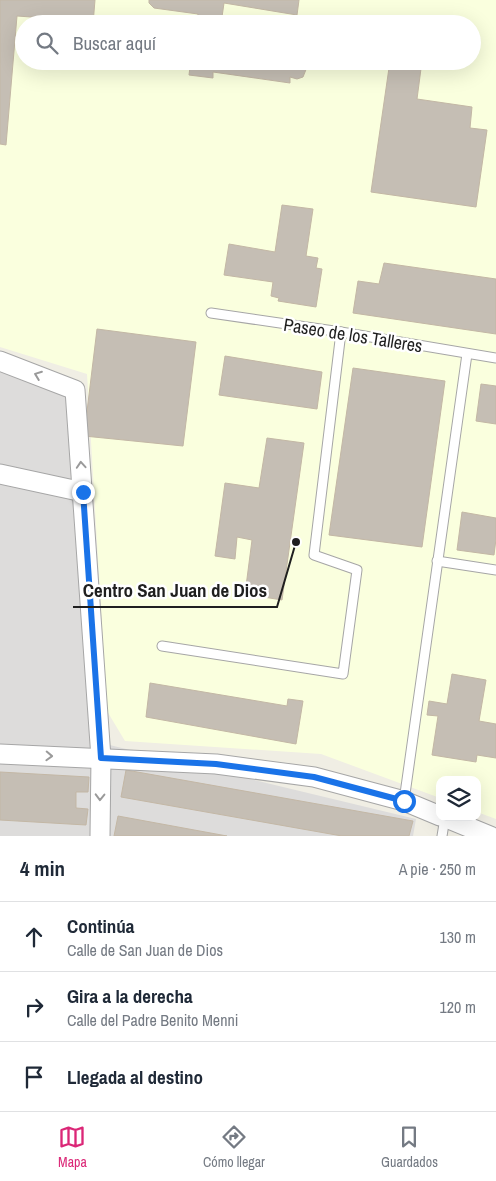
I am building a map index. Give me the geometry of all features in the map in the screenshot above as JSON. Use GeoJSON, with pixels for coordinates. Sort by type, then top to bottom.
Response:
{"type":"FeatureCollection","features":[{"type":"Feature","properties":{"kind":"street"},"geometry":{"type":"LineString","coordinates":[[0,361],[75,390],[101,758],[100,836]]}},
{"type":"Feature","properties":{"kind":"street"},"geometry":{"type":"LineString","coordinates":[[0,474],[83,492]]}},
{"type":"Feature","properties":{"kind":"street"},"geometry":{"type":"LineString","coordinates":[[0,754],[216,764],[314,777],[404,801],[436,814]]}},
{"type":"Feature","properties":{"kind":"street"},"geometry":{"type":"LineString","coordinates":[[452,821],[490,836]]}},
{"type":"Feature","properties":{"kind":"lane","name":"Paseo de los Talleres"},"geometry":{"type":"LineString","coordinates":[[211,313],[341,332],[496,358]]}},
{"type":"Feature","properties":{"kind":"lane"},"geometry":{"type":"LineString","coordinates":[[162,646],[344,674],[357,570],[314,555],[341,332]]}},
{"type":"Feature","properties":{"kind":"lane"},"geometry":{"type":"LineString","coordinates":[[404,801],[467,354]]}},
{"type":"Feature","properties":{"kind":"lane"},"geometry":{"type":"LineString","coordinates":[[437,561],[496,570]]}},
{"type":"Feature","properties":{"kind":"lane"},"geometry":{"type":"LineString","coordinates":[[442,836],[444,821]]}},
{"type":"Feature","properties":{"kind":"shaded area"},"geometry":{"type":"Polygon","coordinates":[[[0,0],[496,0],[496,819],[481,813],[481,776],[436,776],[436,797],[321,754],[125,741],[107,711],[87,374],[0,347],[0,0]]]}},
{"type":"Feature","properties":{"kind":"shaded area"},"geometry":{"type":"Polygon","coordinates":[[[0,368],[69,394],[93,741],[416,819],[413,836],[0,836],[0,368]]]}},
{"type":"Feature","properties":{"kind":"building"},"geometry":{"type":"Polygon","coordinates":[[[0,0],[95,0],[94,15],[15,15],[15,39],[6,145],[0,144],[0,0]]]}},
{"type":"Feature","properties":{"kind":"building"},"geometry":{"type":"Polygon","coordinates":[[[149,0],[299,0],[297,15],[224,3],[222,15],[198,15],[154,8],[149,3],[149,0]]]}},
{"type":"Feature","properties":{"kind":"building"},"geometry":{"type":"Polygon","coordinates":[[[190,70],[306,70],[303,77],[297,79],[290,77],[290,83],[213,72],[213,78],[189,75],[190,70]]]}},
{"type":"Feature","properties":{"kind":"building"},"geometry":{"type":"Polygon","coordinates":[[[389,70],[421,70],[417,99],[472,107],[470,128],[487,130],[476,207],[371,192],[389,70]]]}},
{"type":"Feature","properties":{"kind":"building"},"geometry":{"type":"Polygon","coordinates":[[[282,205],[313,209],[306,256],[318,258],[316,268],[322,269],[316,307],[278,301],[279,298],[271,296],[273,282],[224,275],[229,244],[275,252],[282,205]]]}},
{"type":"Feature","properties":{"kind":"building"},"geometry":{"type":"Polygon","coordinates":[[[384,263],[496,279],[496,334],[353,313],[358,281],[379,284],[384,263]]]}},
{"type":"Feature","properties":{"kind":"building"},"geometry":{"type":"Polygon","coordinates":[[[97,329],[196,342],[183,446],[84,436],[97,329]]]}},
{"type":"Feature","properties":{"kind":"building"},"geometry":{"type":"Polygon","coordinates":[[[225,356],[322,372],[317,409],[219,395],[225,356]]]}},
{"type":"Feature","properties":{"kind":"building"},"geometry":{"type":"Polygon","coordinates":[[[353,368],[445,381],[422,547],[329,535],[353,368]]]}},
{"type":"Feature","properties":{"kind":"building"},"geometry":{"type":"Polygon","coordinates":[[[481,384],[496,386],[496,424],[476,421],[481,384]]]}},
{"type":"Feature","properties":{"kind":"building"},"geometry":{"type":"Polygon","coordinates":[[[267,438],[304,443],[282,600],[245,594],[252,540],[237,537],[235,559],[215,556],[225,483],[259,488],[267,438]]]}},
{"type":"Feature","properties":{"kind":"building"},"geometry":{"type":"Polygon","coordinates":[[[462,512],[496,518],[494,555],[457,550],[462,512]]]}},
{"type":"Feature","properties":{"kind":"building"},"geometry":{"type":"Polygon","coordinates":[[[452,674],[486,680],[479,721],[496,724],[496,758],[477,755],[476,762],[432,755],[438,716],[427,715],[429,701],[447,704],[452,674]]]}},
{"type":"Feature","properties":{"kind":"building"},"geometry":{"type":"Polygon","coordinates":[[[150,683],[287,706],[288,699],[303,701],[296,744],[146,717],[150,683]]]}},
{"type":"Feature","properties":{"kind":"building"},"geometry":{"type":"Polygon","coordinates":[[[126,770],[413,821],[409,836],[342,836],[121,797],[126,770]]]}},
{"type":"Feature","properties":{"kind":"building"},"geometry":{"type":"Polygon","coordinates":[[[0,772],[89,777],[88,792],[76,792],[76,808],[88,809],[86,825],[0,820],[0,772]]]}},
{"type":"Feature","properties":{"kind":"building"},"geometry":{"type":"Polygon","coordinates":[[[118,816],[227,836],[114,836],[118,816]]]}},
{"type":"Feature","properties":{"kind":"place","name":"Centro San Juan de Dios"},"geometry":{"type":"Point","coordinates":[296,542]}},
{"type":"Feature","properties":{"kind":"route"},"geometry":{"type":"LineString","coordinates":[[83,492],[101,758],[216,764],[314,777],[404,801]]}}]}
